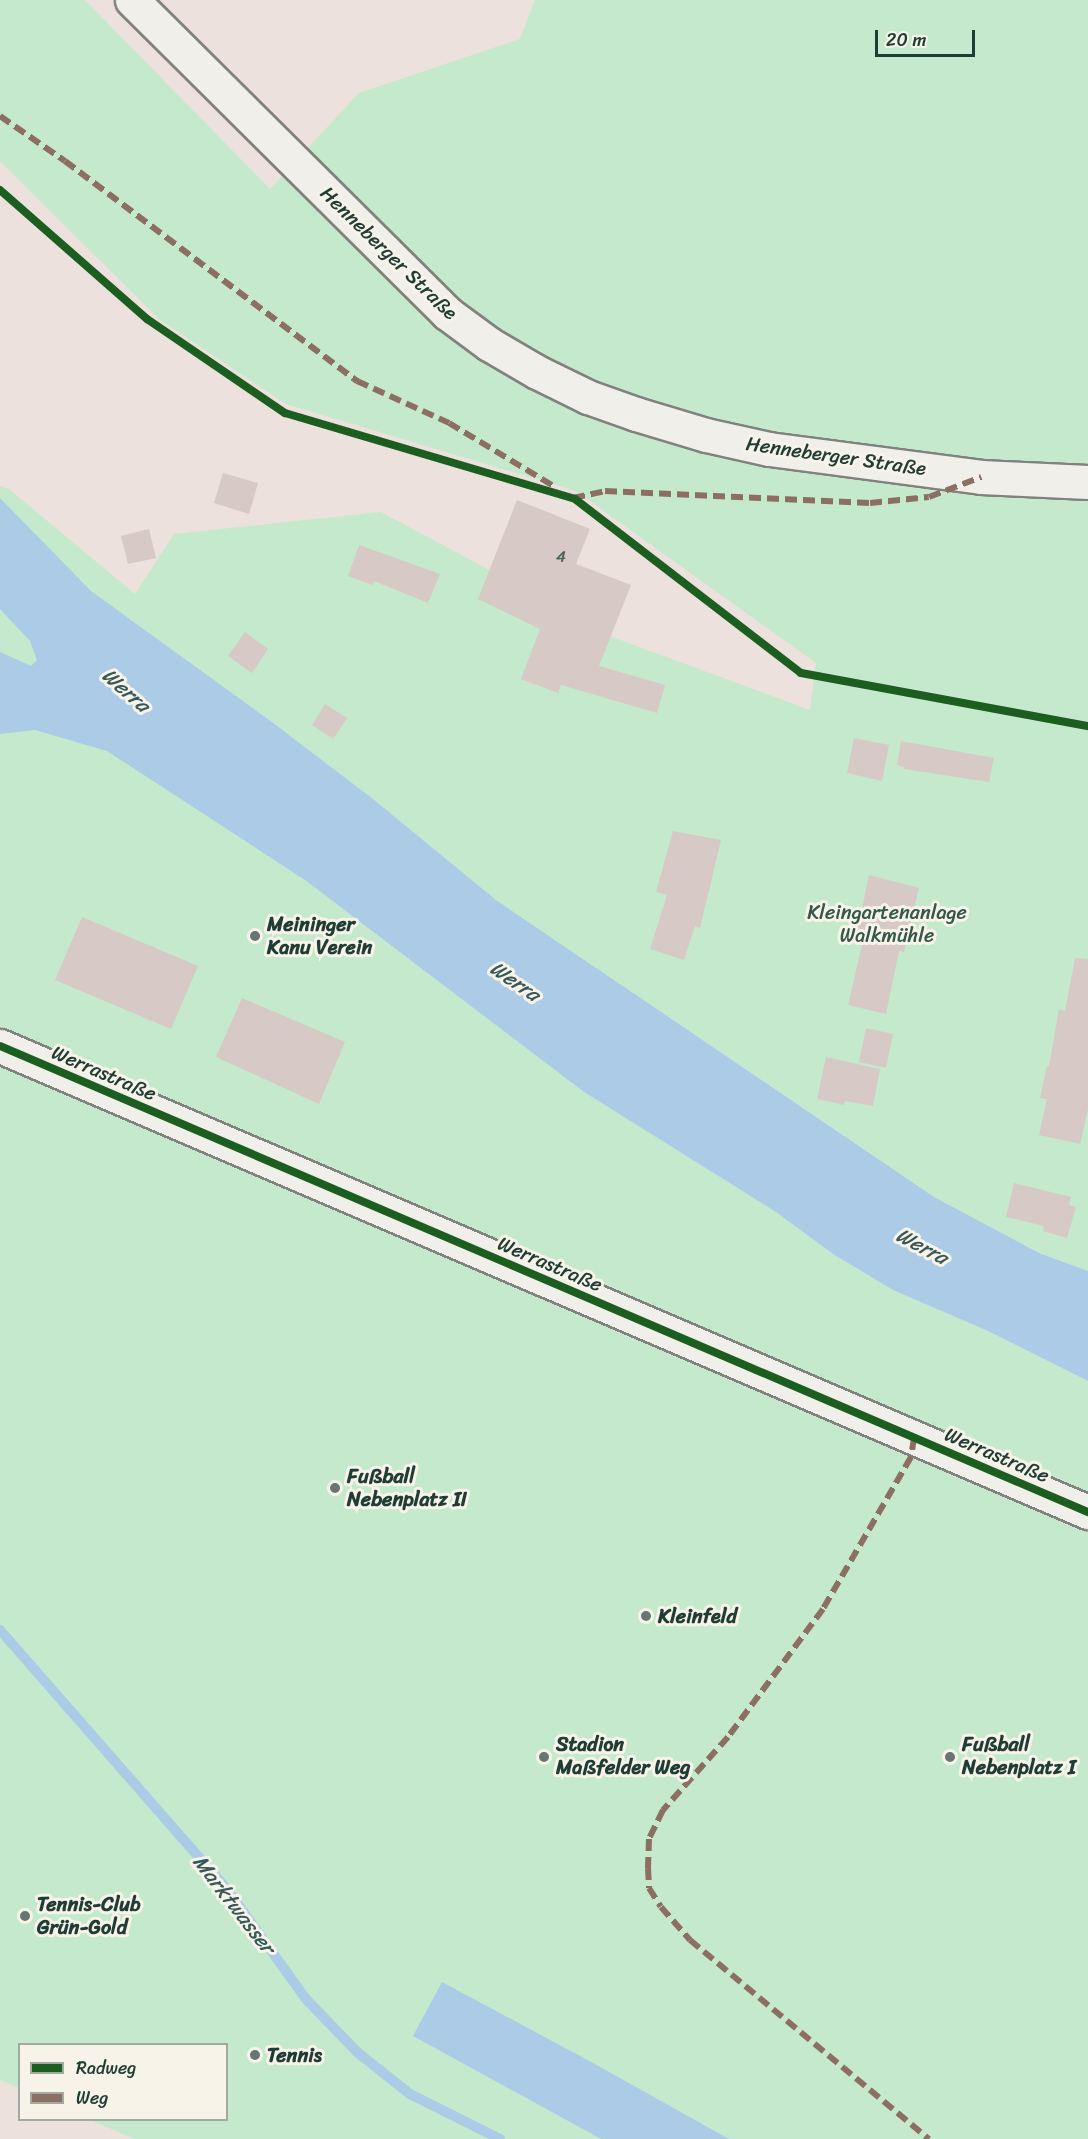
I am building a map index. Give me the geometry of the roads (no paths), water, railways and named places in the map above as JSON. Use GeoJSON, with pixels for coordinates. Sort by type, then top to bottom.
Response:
{"type":"FeatureCollection","features":[{"type":"Feature","properties":{"kind":"street","name":"Henneberger Straße"},"geometry":{"type":"LineString","coordinates":[[132,0],[447,313],[489,344],[537,372],[588,397],[636,414],[706,435],[770,449],[981,477],[1088,482]]}},
{"type":"Feature","properties":{"kind":"street","name":"Werrastraße"},"geometry":{"type":"LineString","coordinates":[[0,1046],[1088,1512]]}},
{"type":"Feature","properties":{"kind":"water","name":"Werra"},"geometry":{"type":"Polygon","coordinates":[[[0,498],[91,591],[272,722],[373,799],[496,900],[934,1197],[1039,1253],[1088,1271],[1088,1381],[988,1331],[893,1290],[833,1254],[776,1212],[584,1092],[305,880],[107,751],[35,730],[0,734],[0,652],[31,666],[37,660],[30,641],[0,609],[0,498]]]}},
{"type":"Feature","properties":{"kind":"water"},"geometry":{"type":"Polygon","coordinates":[[[442,1982],[729,2139],[601,2139],[413,2036],[442,1982]]]}},
{"type":"Feature","properties":{"kind":"waterway","name":"Marktwasser"},"geometry":{"type":"LineString","coordinates":[[0,1630],[229,1892],[306,1999],[357,2052],[410,2094],[500,2139]]}},
{"type":"Feature","properties":{"kind":"place","name":"Meininger Kanu Verein"},"geometry":{"type":"Point","coordinates":[255,936]}},
{"type":"Feature","properties":{"kind":"place","name":"Fußball Nebenplatz II"},"geometry":{"type":"Point","coordinates":[335,1488]}},
{"type":"Feature","properties":{"kind":"place","name":"Kleinfeld"},"geometry":{"type":"Point","coordinates":[646,1616]}},
{"type":"Feature","properties":{"kind":"place","name":"Stadion Maßfelder Weg"},"geometry":{"type":"Point","coordinates":[544,1757]}},
{"type":"Feature","properties":{"kind":"place","name":"Fußball Nebenplatz I"},"geometry":{"type":"Point","coordinates":[950,1757]}},
{"type":"Feature","properties":{"kind":"place","name":"Tennis-Club Grün-Gold"},"geometry":{"type":"Point","coordinates":[25,1916]}},
{"type":"Feature","properties":{"kind":"place","name":"Tennis"},"geometry":{"type":"Point","coordinates":[255,2055]}},
{"type":"Feature","properties":{"kind":"park label","name":"Kleingartenanlage Walkmühle"},"geometry":{"type":"Point","coordinates":[887,924]}}]}
